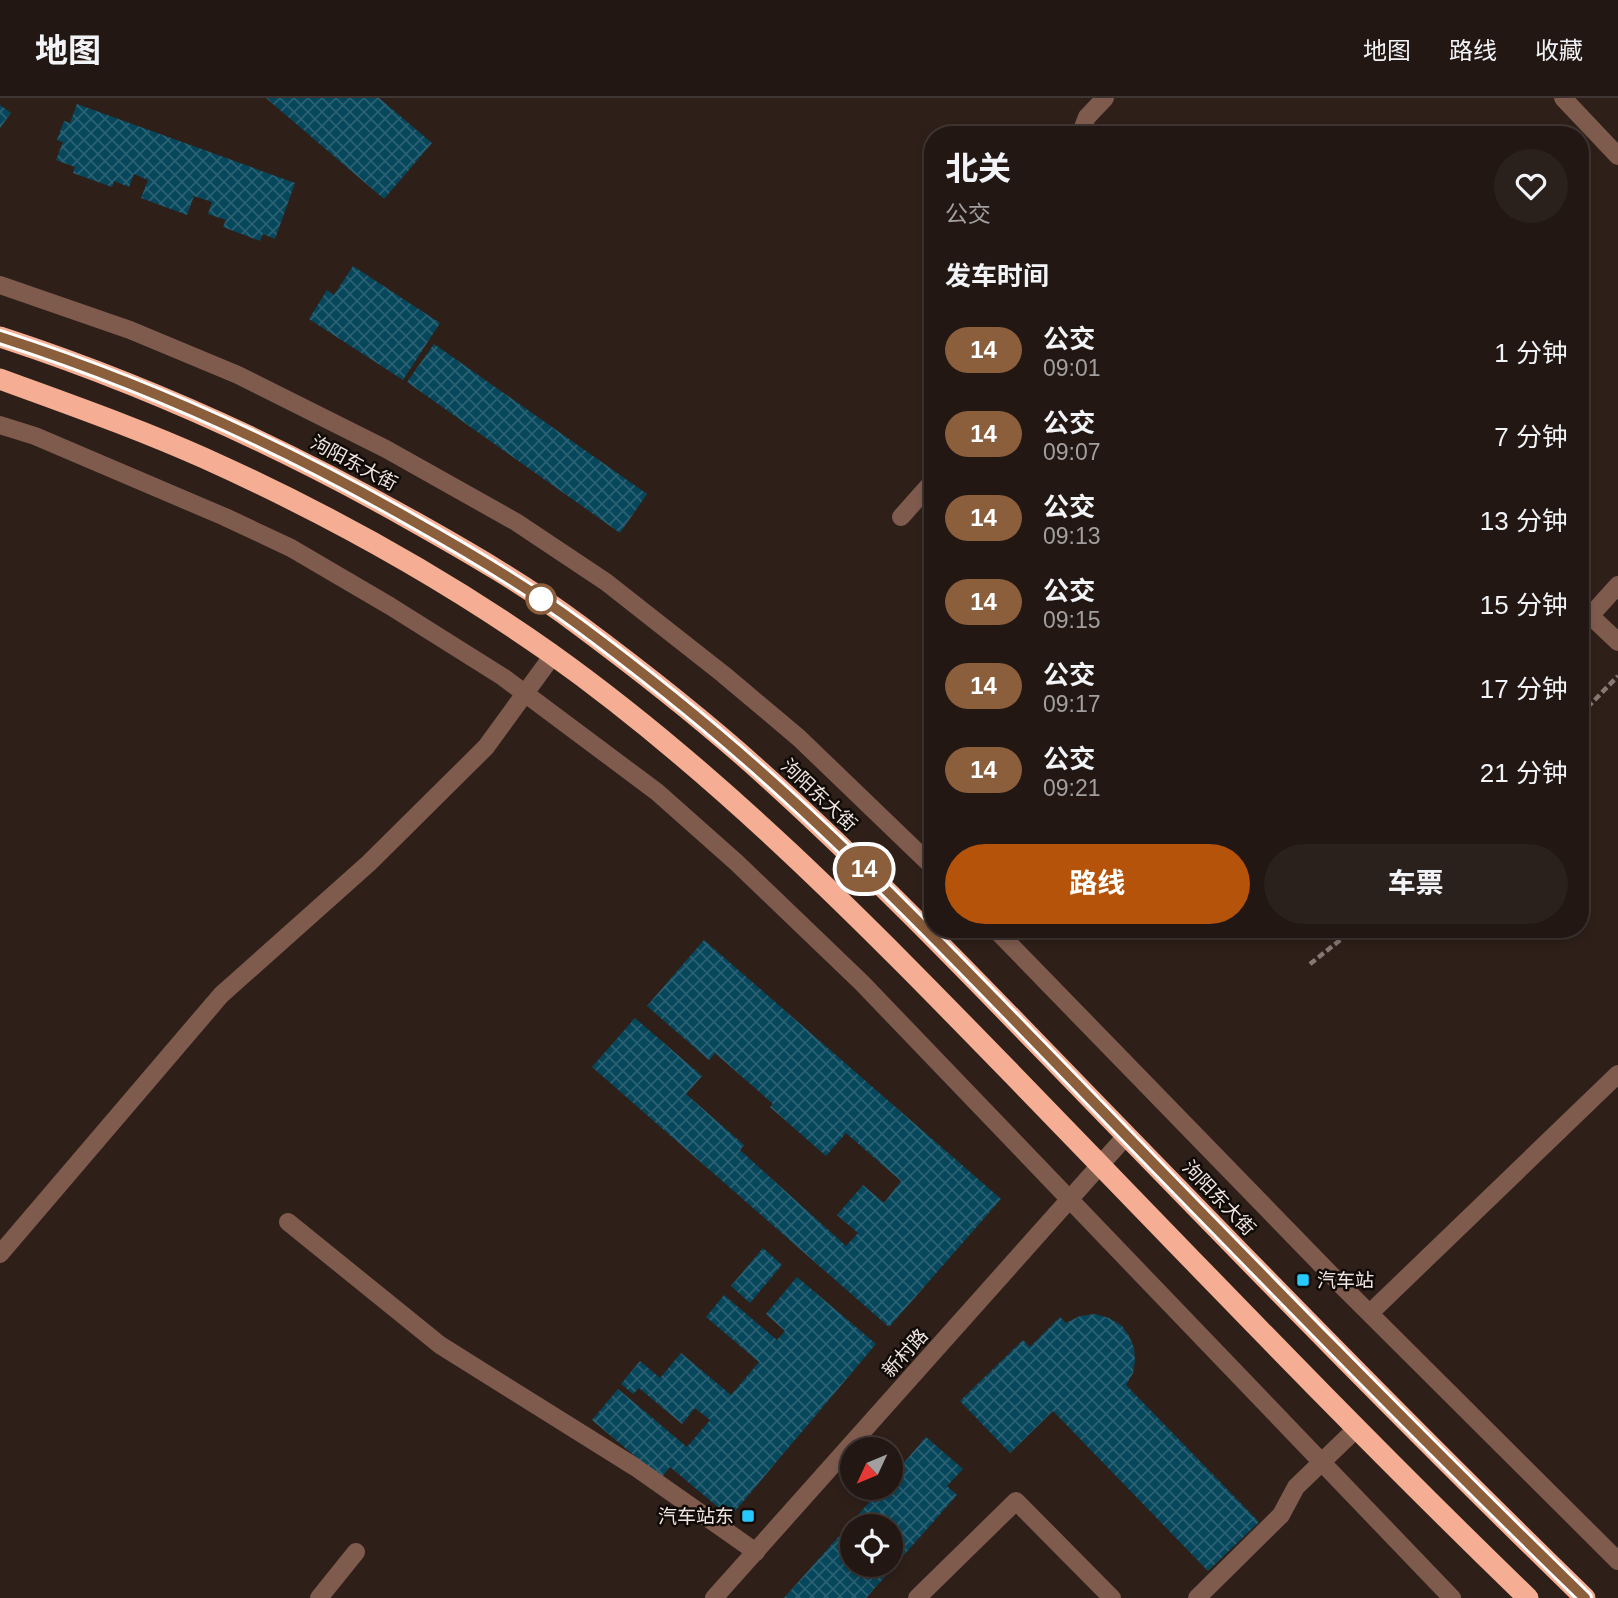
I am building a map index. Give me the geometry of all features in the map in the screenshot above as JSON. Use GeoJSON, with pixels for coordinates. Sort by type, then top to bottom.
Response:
{"type":"FeatureCollection","features":[{"type":"Feature","properties":{"kind":"highway","name":"泃阳东大街"},"geometry":{"type":"LineString","coordinates":[[0,337],[218,420],[362,492],[489,564],[576,623],[766,776],[823,829],[924,931]]}},
{"type":"Feature","properties":{"kind":"highway"},"geometry":{"type":"LineString","coordinates":[[0,379],[156,438],[274,491],[343,528],[469,598],[553,656],[666,744],[796,858],[923,984],[1357,1429],[1528,1598]]}},
{"type":"Feature","properties":{"kind":"highway","name":"泃阳东大街"},"geometry":{"type":"LineString","coordinates":[[931,938],[1317,1332],[1585,1598]]}},
{"type":"Feature","properties":{"kind":"street"},"geometry":{"type":"LineString","coordinates":[[1084,126],[1087,117],[1105,98]]}},
{"type":"Feature","properties":{"kind":"street"},"geometry":{"type":"LineString","coordinates":[[1563,98],[1618,156]]}},
{"type":"Feature","properties":{"kind":"street"},"geometry":{"type":"LineString","coordinates":[[0,285],[130,330],[238,375],[386,449],[516,522],[606,583],[723,674],[799,738],[924,858]]}},
{"type":"Feature","properties":{"kind":"street"},"geometry":{"type":"LineString","coordinates":[[0,425],[73,452],[291,548],[390,606],[525,694],[657,792],[737,863],[862,983],[1452,1598]]}},
{"type":"Feature","properties":{"kind":"street"},"geometry":{"type":"LineString","coordinates":[[901,517],[924,491]]}},
{"type":"Feature","properties":{"kind":"street"},"geometry":{"type":"LineString","coordinates":[[1589,608],[1618,585]]}},
{"type":"Feature","properties":{"kind":"street"},"geometry":{"type":"LineString","coordinates":[[1589,615],[1618,642]]}},
{"type":"Feature","properties":{"kind":"street"},"geometry":{"type":"LineString","coordinates":[[0,1254],[221,995],[369,863],[486,747],[553,656]]}},
{"type":"Feature","properties":{"kind":"street"},"geometry":{"type":"LineString","coordinates":[[1004,938],[1370,1313],[1618,1561]]}},
{"type":"Feature","properties":{"kind":"street"},"geometry":{"type":"LineString","coordinates":[[1370,1313],[1618,1074]]}},
{"type":"Feature","properties":{"kind":"street","name":"新村路"},"geometry":{"type":"LineString","coordinates":[[714,1598],[1126,1136]]}},
{"type":"Feature","properties":{"kind":"street"},"geometry":{"type":"LineString","coordinates":[[288,1222],[440,1345],[635,1467],[755,1552]]}},
{"type":"Feature","properties":{"kind":"street"},"geometry":{"type":"LineString","coordinates":[[1197,1598],[1281,1515],[1296,1487],[1357,1429]]}},
{"type":"Feature","properties":{"kind":"street"},"geometry":{"type":"LineString","coordinates":[[918,1598],[1016,1501],[1112,1598]]}},
{"type":"Feature","properties":{"kind":"street"},"geometry":{"type":"LineString","coordinates":[[319,1598],[356,1552]]}},
{"type":"Feature","properties":{"kind":"path"},"geometry":{"type":"LineString","coordinates":[[1589,706],[1618,676]]}},
{"type":"Feature","properties":{"kind":"path"},"geometry":{"type":"LineString","coordinates":[[1310,964],[1343,938]]}},
{"type":"Feature","properties":{"kind":"building"},"geometry":{"type":"Polygon","coordinates":[[[266,98],[379,98],[432,143],[384,199],[266,98]]]}},
{"type":"Feature","properties":{"kind":"building"},"geometry":{"type":"Polygon","coordinates":[[[77,104],[295,183],[275,239],[263,234],[260,241],[223,227],[226,220],[208,214],[212,202],[194,196],[187,215],[141,198],[148,180],[134,174],[129,187],[114,181],[112,187],[73,173],[75,167],[56,160],[63,142],[57,140],[64,121],[70,123],[77,104]]]}},
{"type":"Feature","properties":{"kind":"building"},"geometry":{"type":"Polygon","coordinates":[[[0,105],[11,113],[0,128],[0,105]]]}},
{"type":"Feature","properties":{"kind":"building"},"geometry":{"type":"Polygon","coordinates":[[[353,266],[440,323],[403,380],[309,319],[327,290],[334,295],[353,266]]]}},
{"type":"Feature","properties":{"kind":"building"},"geometry":{"type":"Polygon","coordinates":[[[434,344],[647,494],[620,533],[407,382],[434,344]]]}},
{"type":"Feature","properties":{"kind":"building"},"geometry":{"type":"Polygon","coordinates":[[[704,940],[1001,1199],[889,1327],[592,1067],[635,1018],[702,1076],[686,1094],[744,1145],[740,1150],[846,1246],[858,1233],[837,1215],[863,1185],[884,1203],[901,1181],[846,1133],[826,1156],[770,1107],[773,1104],[715,1053],[709,1060],[647,1006],[704,940]]]}},
{"type":"Feature","properties":{"kind":"building"},"geometry":{"type":"Polygon","coordinates":[[[763,1248],[782,1265],[750,1303],[731,1286],[763,1248]]]}},
{"type":"Feature","properties":{"kind":"building"},"geometry":{"type":"Polygon","coordinates":[[[797,1277],[876,1344],[730,1517],[670,1467],[661,1478],[592,1420],[618,1389],[687,1447],[710,1420],[695,1408],[682,1424],[639,1388],[633,1394],[621,1384],[640,1361],[660,1378],[681,1353],[731,1395],[759,1362],[706,1317],[724,1295],[777,1340],[785,1331],[766,1314],[797,1277]]]}},
{"type":"Feature","properties":{"kind":"building"},"geometry":{"type":"Polygon","coordinates":[[[1095,1314],[1122,1326],[1129,1336],[1135,1361],[1133,1373],[1126,1385],[1259,1522],[1208,1571],[1053,1411],[1010,1453],[960,1401],[1023,1340],[1030,1347],[1060,1317],[1066,1323],[1080,1316],[1095,1314]]]}},
{"type":"Feature","properties":{"kind":"building"},"geometry":{"type":"Polygon","coordinates":[[[926,1437],[963,1469],[947,1486],[957,1495],[903,1556],[903,1514],[859,1514],[871,1500],[903,1500],[903,1464],[926,1437]]]}},
{"type":"Feature","properties":{"kind":"building"},"geometry":{"type":"Polygon","coordinates":[[[840,1535],[840,1577],[885,1577],[866,1598],[784,1598],[840,1535]]]}},
{"type":"Feature","properties":{"kind":"bus line","name":"14"},"geometry":{"type":"LineString","coordinates":[[0,337],[111,377],[218,420],[362,492],[489,564],[576,623],[691,713],[766,776],[924,929]]}},
{"type":"Feature","properties":{"kind":"bus line","name":"14"},"geometry":{"type":"LineString","coordinates":[[933,938],[1307,1322],[1585,1598]]}},
{"type":"Feature","properties":{"kind":"place","name":"汽车站"},"geometry":{"type":"Point","coordinates":[1303,1280]}},
{"type":"Feature","properties":{"kind":"place","name":"汽车站东"},"geometry":{"type":"Point","coordinates":[748,1516]}}]}
